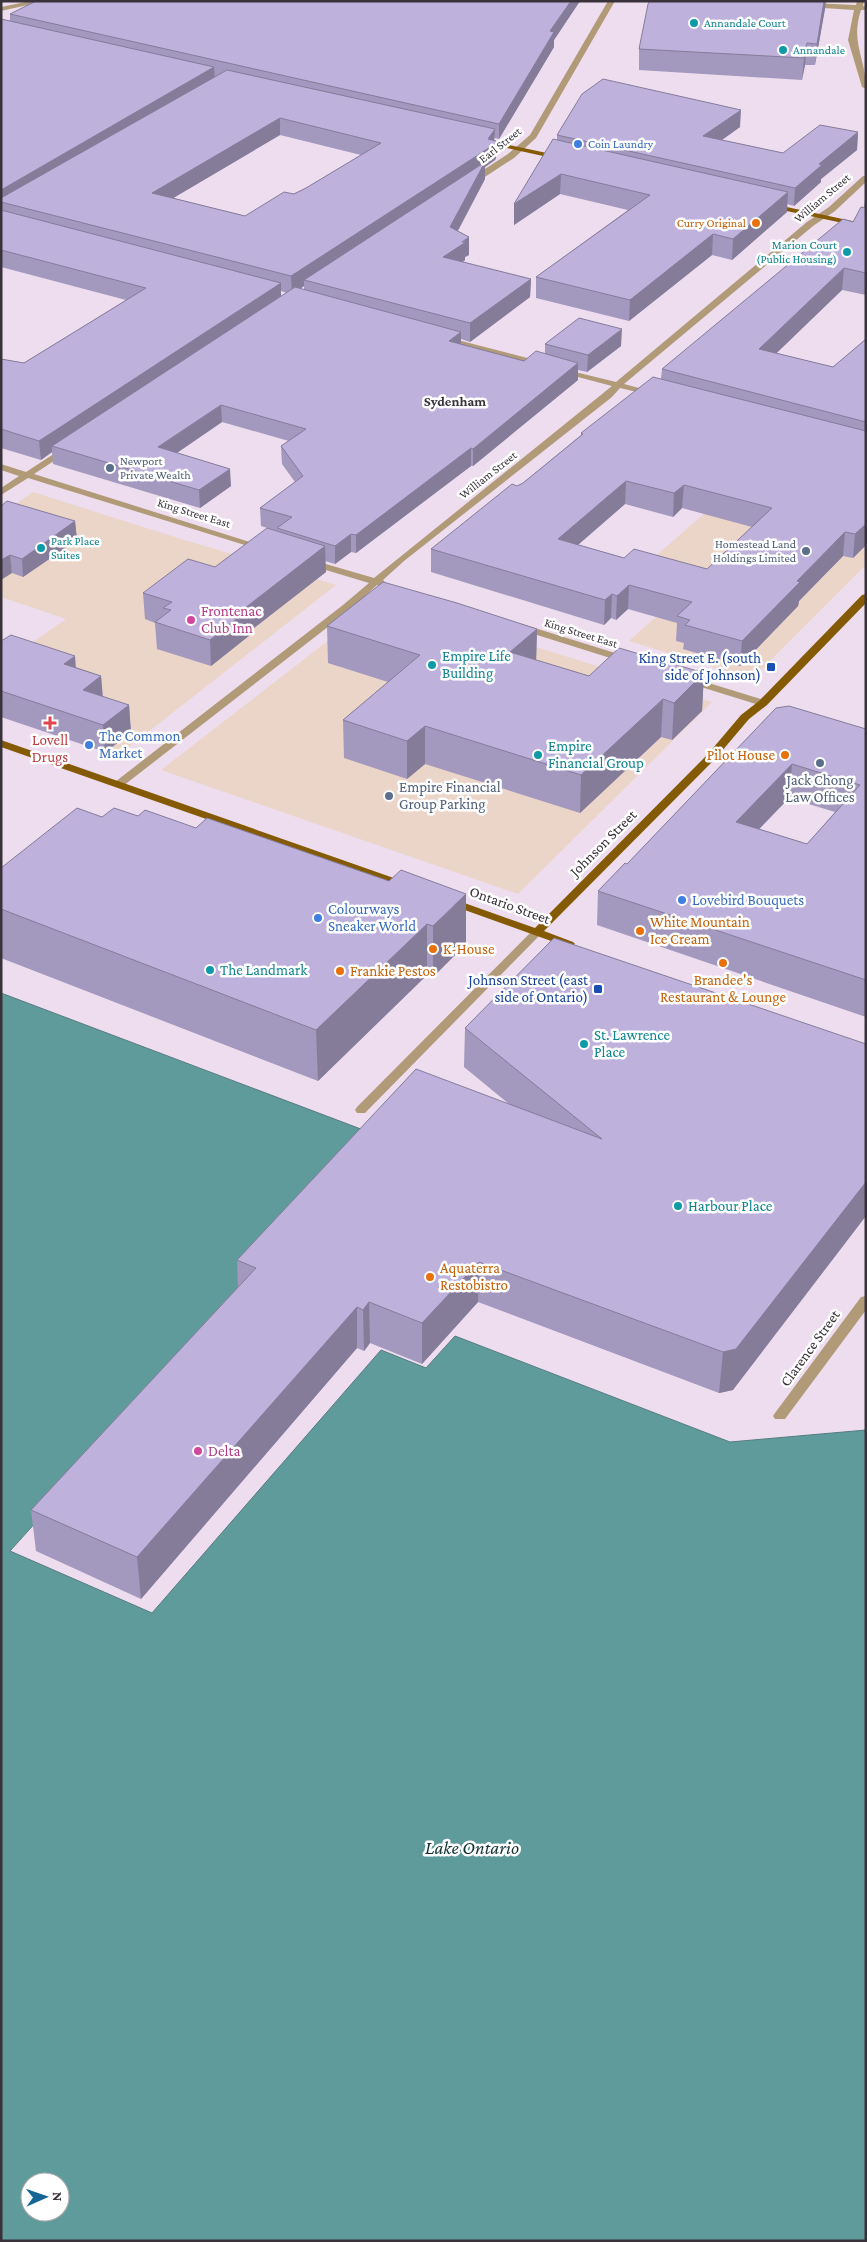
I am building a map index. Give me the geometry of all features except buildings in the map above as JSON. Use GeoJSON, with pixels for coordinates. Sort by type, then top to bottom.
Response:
{"type":"FeatureCollection","features":[{"type":"Feature","properties":{"kind":"main road"},"geometry":{"type":"LineString","coordinates":[[469,137],[569,160]]}},
{"type":"Feature","properties":{"kind":"main road"},"geometry":{"type":"LineString","coordinates":[[762,203],[866,226]]}},
{"type":"Feature","properties":{"kind":"main road","name":"Johnson Street"},"geometry":{"type":"LineString","coordinates":[[537,932],[712,756],[745,717],[767,705],[866,596]]}},
{"type":"Feature","properties":{"kind":"main road"},"geometry":{"type":"LineString","coordinates":[[1,743],[411,887]]}},
{"type":"Feature","properties":{"kind":"main road","name":"Ontario Street"},"geometry":{"type":"LineString","coordinates":[[439,897],[585,950]]}},
{"type":"Feature","properties":{"kind":"street"},"geometry":{"type":"LineString","coordinates":[[1,9],[42,1]]}},
{"type":"Feature","properties":{"kind":"street","name":"Earl Street"},"geometry":{"type":"LineString","coordinates":[[463,188],[519,148],[532,136],[612,1]]}},
{"type":"Feature","properties":{"kind":"street"},"geometry":{"type":"LineString","coordinates":[[800,4],[862,6],[852,40],[866,86]]}},
{"type":"Feature","properties":{"kind":"street","name":"William Street"},"geometry":{"type":"LineString","coordinates":[[119,784],[339,613],[401,559],[609,395],[629,374],[832,209],[866,178]]}},
{"type":"Feature","properties":{"kind":"street"},"geometry":{"type":"LineString","coordinates":[[437,338],[663,397]]}},
{"type":"Feature","properties":{"kind":"street"},"geometry":{"type":"LineString","coordinates":[[1,492],[77,442]]}},
{"type":"Feature","properties":{"kind":"street","name":"King Street East"},"geometry":{"type":"LineString","coordinates":[[1,467],[272,550]]}},
{"type":"Feature","properties":{"kind":"street"},"geometry":{"type":"LineString","coordinates":[[300,559],[394,587]]}},
{"type":"Feature","properties":{"kind":"street","name":"King Street East"},"geometry":{"type":"LineString","coordinates":[[509,623],[639,664]]}},
{"type":"Feature","properties":{"kind":"street"},"geometry":{"type":"LineString","coordinates":[[675,675],[767,705]]}},
{"type":"Feature","properties":{"kind":"street","name":"Johnson Street"},"geometry":{"type":"LineString","coordinates":[[361,1110],[537,932]]}},
{"type":"Feature","properties":{"kind":"street","name":"Clarence Street"},"geometry":{"type":"LineString","coordinates":[[780,1416],[866,1300]]}},
{"type":"Feature","properties":{"kind":"shaded area"},"geometry":{"type":"Polygon","coordinates":[[[735,487],[866,523],[866,565],[752,679],[629,641],[688,588],[637,572],[735,487]]]}},
{"type":"Feature","properties":{"kind":"shaded area"},"geometry":{"type":"Polygon","coordinates":[[[33,492],[336,585],[120,754],[1,713],[23,649],[66,619],[1,597],[1,514],[33,492]]]}},
{"type":"Feature","properties":{"kind":"shaded area"},"geometry":{"type":"Polygon","coordinates":[[[382,599],[712,702],[518,894],[161,770],[382,599]]]}},
{"type":"Feature","properties":{"kind":"water","name":"Lake Ontario"},"geometry":{"type":"Polygon","coordinates":[[[1,993],[382,1137],[10,1551],[152,1613],[381,1350],[426,1368],[455,1336],[730,1442],[866,1430],[866,2241],[1,2241],[1,993]]]}},
{"type":"Feature","properties":{"kind":"place","name":"Annandale Court"},"geometry":{"type":"Point","coordinates":[694,23]}},
{"type":"Feature","properties":{"kind":"place","name":"Annandale"},"geometry":{"type":"Point","coordinates":[783,50]}},
{"type":"Feature","properties":{"kind":"place","name":"Coin Laundry"},"geometry":{"type":"Point","coordinates":[578,144]}},
{"type":"Feature","properties":{"kind":"place","name":"Curry Original"},"geometry":{"type":"Point","coordinates":[756,223]}},
{"type":"Feature","properties":{"kind":"place","name":"Marion Court (Public Housing)"},"geometry":{"type":"Point","coordinates":[847,252]}},
{"type":"Feature","properties":{"kind":"place","name":"Newport Private Wealth"},"geometry":{"type":"Point","coordinates":[110,468]}},
{"type":"Feature","properties":{"kind":"place","name":"Park Place Suites"},"geometry":{"type":"Point","coordinates":[41,548]}},
{"type":"Feature","properties":{"kind":"place","name":"Homestead Land Holdings Limited"},"geometry":{"type":"Point","coordinates":[806,551]}},
{"type":"Feature","properties":{"kind":"place","name":"Frontenac Club Inn"},"geometry":{"type":"Point","coordinates":[191,620]}},
{"type":"Feature","properties":{"kind":"place","name":"Empire Life Building"},"geometry":{"type":"Point","coordinates":[432,665]}},
{"type":"Feature","properties":{"kind":"place","name":"King Street E. (south side of Johnson)"},"geometry":{"type":"Point","coordinates":[771,667]}},
{"type":"Feature","properties":{"kind":"place","name":"Lovell Drugs"},"geometry":{"type":"Point","coordinates":[50,723]}},
{"type":"Feature","properties":{"kind":"place","name":"The Common Market"},"geometry":{"type":"Point","coordinates":[89,745]}},
{"type":"Feature","properties":{"kind":"place","name":"Empire Financial Group"},"geometry":{"type":"Point","coordinates":[538,755]}},
{"type":"Feature","properties":{"kind":"place","name":"Pilot House"},"geometry":{"type":"Point","coordinates":[785,755]}},
{"type":"Feature","properties":{"kind":"place","name":"Jack Chong Law Offices"},"geometry":{"type":"Point","coordinates":[820,763]}},
{"type":"Feature","properties":{"kind":"place","name":"Empire Financial Group Parking"},"geometry":{"type":"Point","coordinates":[389,796]}},
{"type":"Feature","properties":{"kind":"place","name":"Lovebird Bouquets"},"geometry":{"type":"Point","coordinates":[682,900]}},
{"type":"Feature","properties":{"kind":"place","name":"Colourways Sneaker World"},"geometry":{"type":"Point","coordinates":[318,918]}},
{"type":"Feature","properties":{"kind":"place","name":"White Mountain Ice Cream"},"geometry":{"type":"Point","coordinates":[640,931]}},
{"type":"Feature","properties":{"kind":"place","name":"K-House"},"geometry":{"type":"Point","coordinates":[433,949]}},
{"type":"Feature","properties":{"kind":"place","name":"Brandee's Restaurant & Lounge"},"geometry":{"type":"Point","coordinates":[723,963]}},
{"type":"Feature","properties":{"kind":"place","name":"The Landmark"},"geometry":{"type":"Point","coordinates":[210,970]}},
{"type":"Feature","properties":{"kind":"place","name":"Frankie Pestos"},"geometry":{"type":"Point","coordinates":[340,971]}},
{"type":"Feature","properties":{"kind":"place","name":"Johnson Street (east side of Ontario)"},"geometry":{"type":"Point","coordinates":[598,989]}},
{"type":"Feature","properties":{"kind":"place","name":"St. Lawrence Place"},"geometry":{"type":"Point","coordinates":[584,1044]}},
{"type":"Feature","properties":{"kind":"place","name":"Harbour Place"},"geometry":{"type":"Point","coordinates":[678,1206]}},
{"type":"Feature","properties":{"kind":"place","name":"Aquaterra Restobistro"},"geometry":{"type":"Point","coordinates":[430,1277]}},
{"type":"Feature","properties":{"kind":"place","name":"Delta"},"geometry":{"type":"Point","coordinates":[198,1451]}},
{"type":"Feature","properties":{"kind":"district","name":"Sydenham"},"geometry":{"type":"Point","coordinates":[455,401]}}]}
